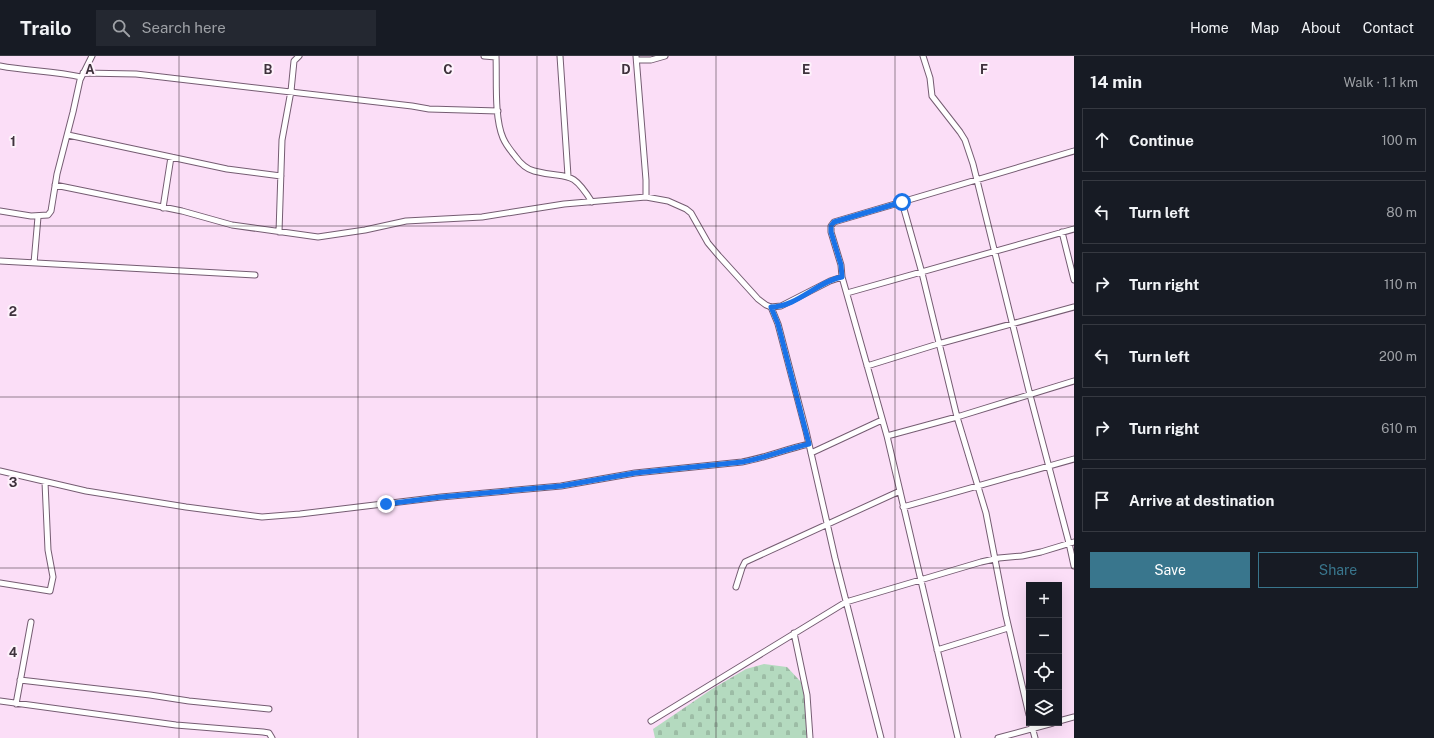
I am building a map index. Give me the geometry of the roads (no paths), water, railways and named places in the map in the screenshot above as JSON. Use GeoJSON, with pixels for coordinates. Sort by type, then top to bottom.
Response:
{"type":"FeatureCollection","features":[{"type":"Feature","properties":{"kind":"street"},"geometry":{"type":"LineString","coordinates":[[0,211],[38,216],[48,215],[51,211],[55,185],[82,75],[92,56]]}},
{"type":"Feature","properties":{"kind":"street"},"geometry":{"type":"LineString","coordinates":[[279,232],[282,140],[291,91],[294,61],[299,56]]}},
{"type":"Feature","properties":{"kind":"street"},"geometry":{"type":"LineString","coordinates":[[484,56],[496,56],[500,129],[504,139],[518,161],[532,171],[568,176],[578,182],[592,202]]}},
{"type":"Feature","properties":{"kind":"street"},"geometry":{"type":"LineString","coordinates":[[560,56],[568,176]]}},
{"type":"Feature","properties":{"kind":"street"},"geometry":{"type":"LineString","coordinates":[[646,197],[646,180],[636,58],[651,60],[665,56]]}},
{"type":"Feature","properties":{"kind":"street"},"geometry":{"type":"LineString","coordinates":[[923,56],[930,78],[932,96],[953,122],[965,140],[973,164],[1030,395],[1049,466],[1072,542],[1074,566]]}},
{"type":"Feature","properties":{"kind":"street"},"geometry":{"type":"LineString","coordinates":[[0,66],[82,75],[136,74],[291,91],[412,106],[428,110],[498,111]]}},
{"type":"Feature","properties":{"kind":"street"},"geometry":{"type":"LineString","coordinates":[[68,135],[227,169],[281,176]]}},
{"type":"Feature","properties":{"kind":"street"},"geometry":{"type":"LineString","coordinates":[[958,738],[887,436],[842,277],[841,265],[831,232],[832,224],[836,221],[1074,151]]}},
{"type":"Feature","properties":{"kind":"street"},"geometry":{"type":"LineString","coordinates":[[163,208],[170,157]]}},
{"type":"Feature","properties":{"kind":"street"},"geometry":{"type":"LineString","coordinates":[[55,185],[197,215],[232,225],[318,236],[365,230],[406,221],[482,218],[564,204],[646,197],[668,201],[686,209],[691,213],[708,243],[758,299],[766,305],[771,307],[785,305],[830,281],[842,277]]}},
{"type":"Feature","properties":{"kind":"street"},"geometry":{"type":"LineString","coordinates":[[902,202],[922,273],[938,344],[957,417],[986,513],[1008,628],[1026,703]]}},
{"type":"Feature","properties":{"kind":"street"},"geometry":{"type":"LineString","coordinates":[[34,263],[38,216]]}},
{"type":"Feature","properties":{"kind":"street"},"geometry":{"type":"LineString","coordinates":[[847,293],[1074,229]]}},
{"type":"Feature","properties":{"kind":"street"},"geometry":{"type":"LineString","coordinates":[[1062,232],[1074,280]]}},
{"type":"Feature","properties":{"kind":"street"},"geometry":{"type":"LineString","coordinates":[[0,261],[255,275]]}},
{"type":"Feature","properties":{"kind":"street"},"geometry":{"type":"LineString","coordinates":[[771,307],[778,324],[809,444],[846,602],[881,738]]}},
{"type":"Feature","properties":{"kind":"street"},"geometry":{"type":"LineString","coordinates":[[867,366],[938,344],[1074,307]]}},
{"type":"Feature","properties":{"kind":"street"},"geometry":{"type":"LineString","coordinates":[[887,436],[957,417],[1074,381]]}},
{"type":"Feature","properties":{"kind":"street"},"geometry":{"type":"LineString","coordinates":[[811,453],[882,420]]}},
{"type":"Feature","properties":{"kind":"street"},"geometry":{"type":"LineString","coordinates":[[0,471],[74,489],[163,504],[262,517],[300,514],[441,497],[561,486],[635,473],[742,462],[809,444]]}},
{"type":"Feature","properties":{"kind":"street"},"geometry":{"type":"LineString","coordinates":[[903,507],[1074,459]]}},
{"type":"Feature","properties":{"kind":"street"},"geometry":{"type":"LineString","coordinates":[[0,584],[50,591],[53,577],[48,550],[47,488],[45,482]]}},
{"type":"Feature","properties":{"kind":"street"},"geometry":{"type":"LineString","coordinates":[[736,587],[745,562],[900,491]]}},
{"type":"Feature","properties":{"kind":"street"},"geometry":{"type":"LineString","coordinates":[[651,721],[846,602],[994,558],[1022,556],[1072,542]]}},
{"type":"Feature","properties":{"kind":"street"},"geometry":{"type":"LineString","coordinates":[[16,704],[31,622]]}},
{"type":"Feature","properties":{"kind":"street"},"geometry":{"type":"LineString","coordinates":[[937,650],[1008,628]]}},
{"type":"Feature","properties":{"kind":"street"},"geometry":{"type":"LineString","coordinates":[[794,633],[807,695],[810,738]]}},
{"type":"Feature","properties":{"kind":"street"},"geometry":{"type":"LineString","coordinates":[[20,680],[268,709]]}},
{"type":"Feature","properties":{"kind":"street"},"geometry":{"type":"LineString","coordinates":[[0,701],[176,725],[263,732],[268,733],[272,738]]}},
{"type":"Feature","properties":{"kind":"street"},"geometry":{"type":"LineString","coordinates":[[1062,720],[1074,717]]}},
{"type":"Feature","properties":{"kind":"street"},"geometry":{"type":"LineString","coordinates":[[998,738],[1032,726],[1035,738]]}}]}
